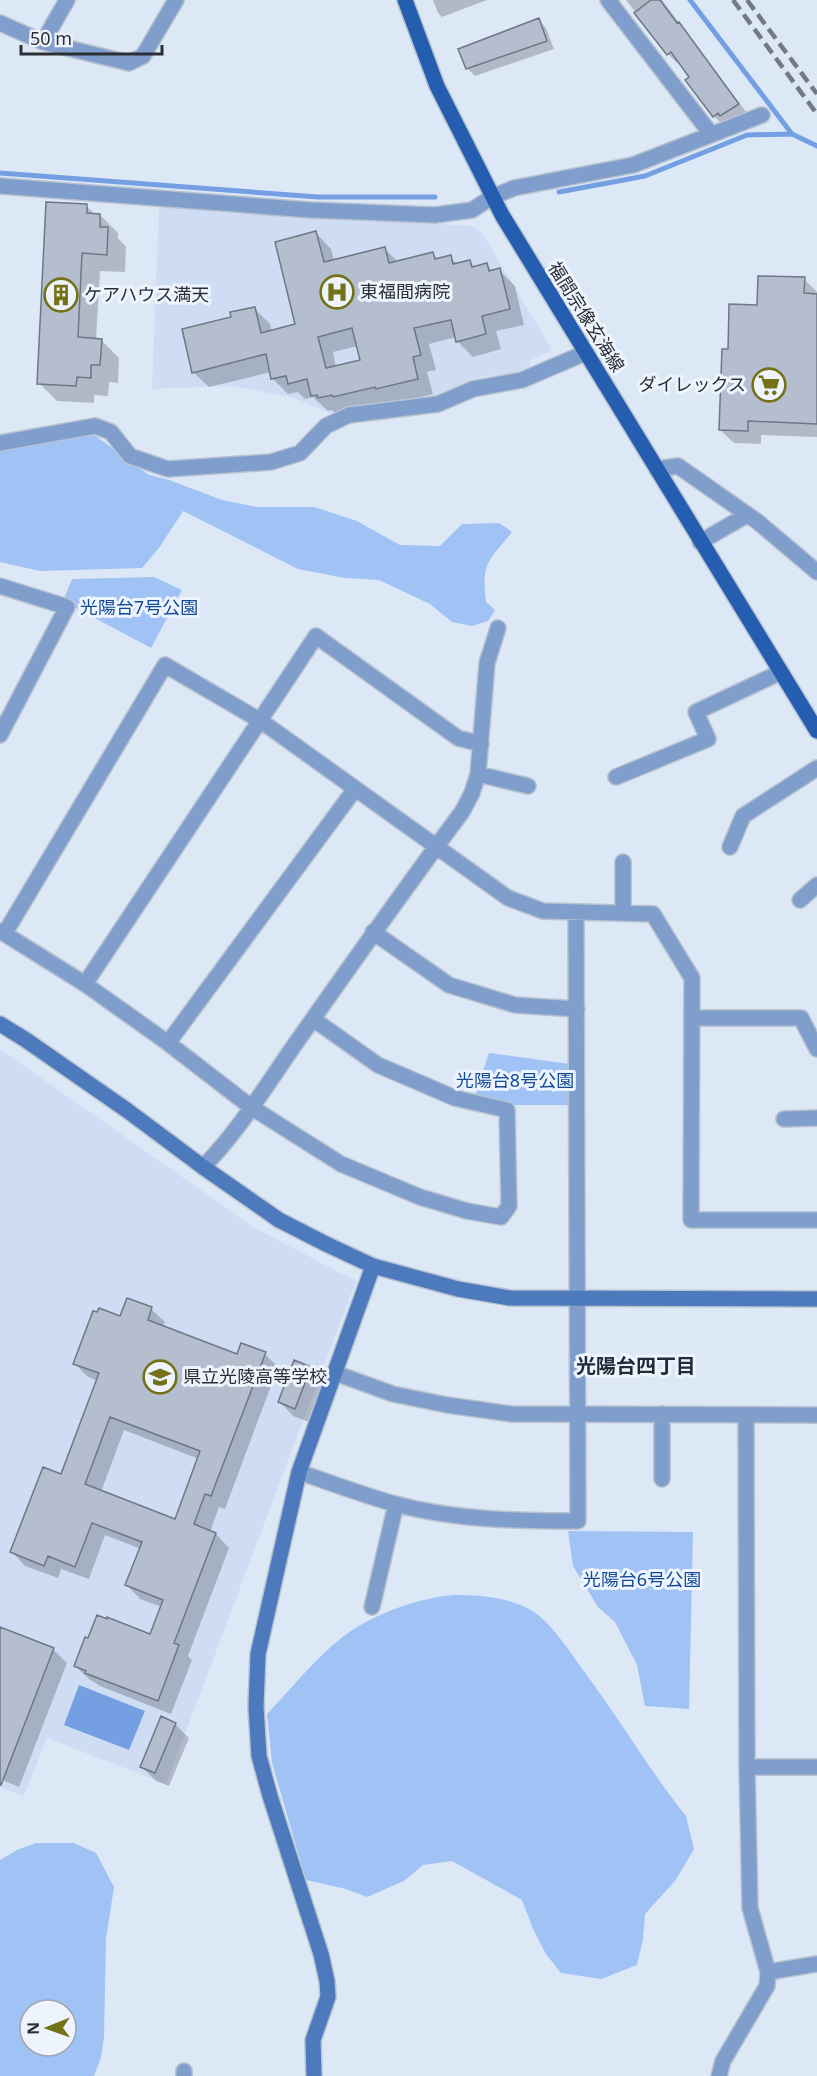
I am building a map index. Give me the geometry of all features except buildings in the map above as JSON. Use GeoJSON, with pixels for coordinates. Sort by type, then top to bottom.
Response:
{"type":"FeatureCollection","features":[{"type":"Feature","properties":{"kind":"main road","name":"福間宗像玄海線"},"geometry":{"type":"LineString","coordinates":[[405,0],[437,86],[492,197],[817,731]]}},
{"type":"Feature","properties":{"kind":"street"},"geometry":{"type":"LineString","coordinates":[[43,42],[68,0]]}},
{"type":"Feature","properties":{"kind":"street"},"geometry":{"type":"LineString","coordinates":[[0,23],[43,42],[129,63],[143,56],[176,0]]}},
{"type":"Feature","properties":{"kind":"street"},"geometry":{"type":"LineString","coordinates":[[608,0],[711,134]]}},
{"type":"Feature","properties":{"kind":"street"},"geometry":{"type":"LineString","coordinates":[[0,186],[310,210],[435,215],[471,210],[492,197],[514,188],[633,165],[762,115]]}},
{"type":"Feature","properties":{"kind":"street"},"geometry":{"type":"LineString","coordinates":[[0,443],[95,426],[111,432],[130,456],[168,469],[271,462],[300,453],[327,426],[349,415],[438,404],[473,389],[522,380],[585,353]]}},
{"type":"Feature","properties":{"kind":"street"},"geometry":{"type":"LineString","coordinates":[[657,469],[678,466],[747,515],[817,572]]}},
{"type":"Feature","properties":{"kind":"street"},"geometry":{"type":"LineString","coordinates":[[700,542],[747,515]]}},
{"type":"Feature","properties":{"kind":"street"},"geometry":{"type":"LineString","coordinates":[[0,586],[67,607],[0,735]]}},
{"type":"Feature","properties":{"kind":"street"},"geometry":{"type":"LineString","coordinates":[[203,1167],[215,1155],[251,1107],[373,932],[462,812],[472,793],[478,774],[487,663],[498,628]]}},
{"type":"Feature","properties":{"kind":"street"},"geometry":{"type":"LineString","coordinates":[[85,984],[316,636],[458,738],[480,744]]}},
{"type":"Feature","properties":{"kind":"street"},"geometry":{"type":"LineString","coordinates":[[312,1019],[378,1065],[455,1098],[507,1110],[508,1206],[501,1217],[467,1211],[420,1197],[341,1164],[251,1107],[85,984],[2,932],[165,664],[261,721],[508,898],[543,911],[653,914],[692,978],[691,1220],[817,1220]]}},
{"type":"Feature","properties":{"kind":"street"},"geometry":{"type":"LineString","coordinates":[[616,777],[708,739],[696,711],[781,672]]}},
{"type":"Feature","properties":{"kind":"street"},"geometry":{"type":"LineString","coordinates":[[730,847],[743,816],[817,768]]}},
{"type":"Feature","properties":{"kind":"street"},"geometry":{"type":"LineString","coordinates":[[478,774],[528,786]]}},
{"type":"Feature","properties":{"kind":"street"},"geometry":{"type":"LineString","coordinates":[[168,1044],[355,789]]}},
{"type":"Feature","properties":{"kind":"street"},"geometry":{"type":"LineString","coordinates":[[623,862],[623,913]]}},
{"type":"Feature","properties":{"kind":"street"},"geometry":{"type":"LineString","coordinates":[[800,900],[817,885]]}},
{"type":"Feature","properties":{"kind":"street"},"geometry":{"type":"LineString","coordinates":[[298,1472],[396,1504],[441,1513],[508,1521],[578,1521],[576,913]]}},
{"type":"Feature","properties":{"kind":"street"},"geometry":{"type":"LineString","coordinates":[[373,932],[449,985],[515,1005],[577,1009]]}},
{"type":"Feature","properties":{"kind":"street"},"geometry":{"type":"LineString","coordinates":[[692,1018],[801,1018],[817,1048]]}},
{"type":"Feature","properties":{"kind":"street"},"geometry":{"type":"LineString","coordinates":[[0,1024],[27,1040],[279,1220],[373,1266],[458,1289],[510,1298],[817,1299]]}},
{"type":"Feature","properties":{"kind":"street"},"geometry":{"type":"LineString","coordinates":[[784,1119],[817,1118]]}},
{"type":"Feature","properties":{"kind":"street"},"geometry":{"type":"LineString","coordinates":[[314,2076],[314,2040],[328,1997],[327,1981],[321,1954],[259,1756],[256,1707],[258,1654],[298,1472],[373,1266]]}},
{"type":"Feature","properties":{"kind":"street"},"geometry":{"type":"LineString","coordinates":[[335,1373],[393,1394],[447,1406],[512,1414],[747,1416],[817,1414]]}},
{"type":"Feature","properties":{"kind":"street"},"geometry":{"type":"LineString","coordinates":[[662,1414],[662,1479]]}},
{"type":"Feature","properties":{"kind":"street"},"geometry":{"type":"LineString","coordinates":[[719,2076],[723,2061],[767,1986],[768,1972],[750,1908],[747,1767],[747,1416]]}},
{"type":"Feature","properties":{"kind":"street"},"geometry":{"type":"LineString","coordinates":[[372,1607],[396,1504]]}},
{"type":"Feature","properties":{"kind":"street"},"geometry":{"type":"LineString","coordinates":[[747,1767],[817,1767]]}},
{"type":"Feature","properties":{"kind":"street"},"geometry":{"type":"LineString","coordinates":[[768,1972],[817,1964]]}},
{"type":"Feature","properties":{"kind":"shaded area","name":"東福間病院"},"geometry":{"type":"Polygon","coordinates":[[[159,206],[242,214],[242,211],[472,226],[483,234],[552,350],[531,360],[530,366],[516,372],[482,377],[430,398],[329,413],[292,397],[230,386],[152,389],[159,206]]]}},
{"type":"Feature","properties":{"kind":"shaded area","name":"県立光陵高等学校"},"geometry":{"type":"Polygon","coordinates":[[[0,1049],[255,1228],[356,1281],[166,1784],[47,1738],[24,1796],[0,1787],[0,1049]]]}},
{"type":"Feature","properties":{"kind":"shaded area"},"geometry":{"type":"Polygon","coordinates":[[[79,1685],[145,1711],[129,1750],[64,1725],[79,1685]]]}},
{"type":"Feature","properties":{"kind":"green space"},"geometry":{"type":"Polygon","coordinates":[[[89,431],[149,475],[222,500],[257,507],[314,507],[357,521],[400,545],[440,546],[462,524],[499,523],[512,532],[492,556],[486,570],[486,602],[495,610],[488,621],[472,626],[452,622],[430,604],[379,580],[345,578],[298,569],[183,511],[159,548],[142,568],[40,571],[0,562],[0,448],[89,431]]]}},
{"type":"Feature","properties":{"kind":"green space","name":"光陽台7号公園"},"geometry":{"type":"Polygon","coordinates":[[[154,577],[182,590],[151,648],[63,601],[72,579],[154,577]]]}},
{"type":"Feature","properties":{"kind":"green space","name":"光陽台8号公園"},"geometry":{"type":"Polygon","coordinates":[[[489,1053],[570,1064],[570,1105],[515,1105],[475,1096],[489,1053]]]}},
{"type":"Feature","properties":{"kind":"green space","name":"光陽台6号公園"},"geometry":{"type":"Polygon","coordinates":[[[568,1531],[693,1532],[689,1709],[645,1706],[637,1665],[615,1622],[598,1607],[573,1566],[568,1531]]]}},
{"type":"Feature","properties":{"kind":"green space"},"geometry":{"type":"Polygon","coordinates":[[[453,1595],[485,1597],[518,1604],[528,1608],[544,1620],[599,1691],[686,1816],[694,1849],[675,1881],[645,1914],[643,1939],[637,1965],[601,1979],[561,1973],[546,1954],[522,1900],[452,1861],[423,1865],[404,1881],[367,1897],[346,1889],[306,1880],[272,1763],[267,1714],[332,1646],[357,1627],[404,1606],[453,1595]]]}},
{"type":"Feature","properties":{"kind":"green space"},"geometry":{"type":"Polygon","coordinates":[[[36,1843],[74,1843],[96,1853],[114,1887],[106,1939],[104,2037],[101,2057],[94,2076],[0,2076],[0,1860],[36,1843]]]}},
{"type":"Feature","properties":{"kind":"waterway"},"geometry":{"type":"LineString","coordinates":[[690,0],[792,134]]}},
{"type":"Feature","properties":{"kind":"waterway"},"geometry":{"type":"LineString","coordinates":[[559,192],[645,176],[747,135],[792,134],[817,146]]}},
{"type":"Feature","properties":{"kind":"waterway"},"geometry":{"type":"LineString","coordinates":[[0,173],[318,197],[435,197]]}},
{"type":"Feature","properties":{"kind":"railway"},"geometry":{"type":"LineString","coordinates":[[733,0],[817,114]]}},
{"type":"Feature","properties":{"kind":"railway"},"geometry":{"type":"LineString","coordinates":[[747,0],[817,94]]}},
{"type":"Feature","properties":{"kind":"place","name":"東福間病院"},"geometry":{"type":"Point","coordinates":[337,292]}},
{"type":"Feature","properties":{"kind":"place","name":"ケアハウス満天"},"geometry":{"type":"Point","coordinates":[61,295]}},
{"type":"Feature","properties":{"kind":"place","name":"ダイレックス"},"geometry":{"type":"Point","coordinates":[769,385]}},
{"type":"Feature","properties":{"kind":"place","name":"県立光陵高等学校"},"geometry":{"type":"Point","coordinates":[160,1377]}},
{"type":"Feature","properties":{"kind":"district","name":"光陽台四丁目"},"geometry":{"type":"Point","coordinates":[636,1366]}}]}
